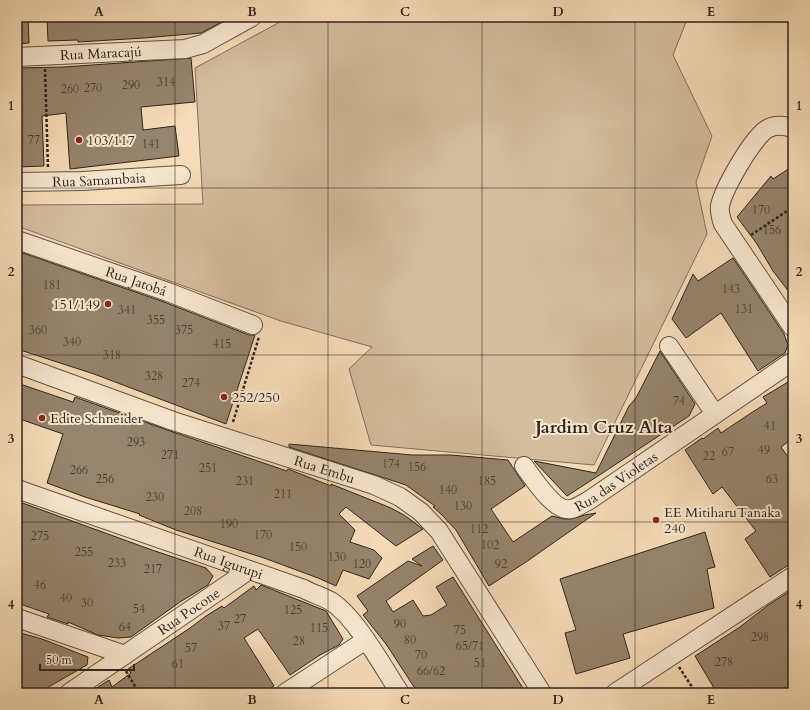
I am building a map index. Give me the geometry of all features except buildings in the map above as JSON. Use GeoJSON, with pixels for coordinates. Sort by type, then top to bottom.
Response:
{"type":"FeatureCollection","features":[{"type":"Feature","properties":{"kind":"street","name":"Rua Maracajú"},"geometry":{"type":"LineString","coordinates":[[17,57],[185,49],[204,44],[252,17]]}},
{"type":"Feature","properties":{"kind":"street"},"geometry":{"type":"LineString","coordinates":[[793,128],[777,126],[768,128],[761,133],[750,147],[722,197],[719,208],[723,224],[793,328]]}},
{"type":"Feature","properties":{"kind":"street","name":"Rua Samambaia"},"geometry":{"type":"LineString","coordinates":[[17,182],[82,181],[181,175]]}},
{"type":"Feature","properties":{"kind":"street","name":"Rua Jatobá"},"geometry":{"type":"LineString","coordinates":[[17,240],[168,292],[253,326]]}},
{"type":"Feature","properties":{"kind":"street"},"geometry":{"type":"LineString","coordinates":[[669,346],[715,414]]}},
{"type":"Feature","properties":{"kind":"street","name":"Rua das Violetas"},"geometry":{"type":"LineString","coordinates":[[524,466],[553,502],[564,509],[571,509],[588,501],[793,361]]}},
{"type":"Feature","properties":{"kind":"street","name":"Rua Embu"},"geometry":{"type":"LineString","coordinates":[[17,364],[173,421],[374,485],[400,497],[421,512],[439,531],[542,693]]}},
{"type":"Feature","properties":{"kind":"street","name":"Rua Igurupi"},"geometry":{"type":"LineString","coordinates":[[17,489],[304,589],[332,602],[349,617],[366,640],[400,693]]}},
{"type":"Feature","properties":{"kind":"street","name":"Rua Pocone"},"geometry":{"type":"LineString","coordinates":[[69,693],[124,661],[249,570]]}},
{"type":"Feature","properties":{"kind":"street"},"geometry":{"type":"LineString","coordinates":[[615,693],[793,576]]}},
{"type":"Feature","properties":{"kind":"street"},"geometry":{"type":"LineString","coordinates":[[17,618],[124,661]]}},
{"type":"Feature","properties":{"kind":"street"},"geometry":{"type":"LineString","coordinates":[[285,693],[366,640]]}},
{"type":"Feature","properties":{"kind":"path"},"geometry":{"type":"LineString","coordinates":[[45,69],[48,171]]}},
{"type":"Feature","properties":{"kind":"path"},"geometry":{"type":"LineString","coordinates":[[751,235],[793,207]]}},
{"type":"Feature","properties":{"kind":"path"},"geometry":{"type":"LineString","coordinates":[[233,422],[260,335],[253,326]]}},
{"type":"Feature","properties":{"kind":"path"},"geometry":{"type":"LineString","coordinates":[[671,656],[696,693]]}},
{"type":"Feature","properties":{"kind":"path"},"geometry":{"type":"LineString","coordinates":[[124,661],[139,693]]}},
{"type":"Feature","properties":{"kind":"shaded area"},"geometry":{"type":"Polygon","coordinates":[[[289,17],[688,17],[673,55],[712,136],[696,182],[707,234],[594,465],[371,445],[349,369],[372,347],[281,321],[17,226],[17,205],[203,204],[195,68],[289,17]]]}},
{"type":"Feature","properties":{"kind":"place","name":"103/117"},"geometry":{"type":"Point","coordinates":[79,140]}},
{"type":"Feature","properties":{"kind":"place","name":"151/149"},"geometry":{"type":"Point","coordinates":[108,304]}},
{"type":"Feature","properties":{"kind":"place","name":"252/250"},"geometry":{"type":"Point","coordinates":[224,397]}},
{"type":"Feature","properties":{"kind":"place","name":"Edite Schneider"},"geometry":{"type":"Point","coordinates":[42,418]}},
{"type":"Feature","properties":{"kind":"place","name":"EE MitiharuTanaka 240"},"geometry":{"type":"Point","coordinates":[656,520]}},
{"type":"Feature","properties":{"kind":"district","name":"Jardim Cruz Alta"},"geometry":{"type":"Point","coordinates":[604,427]}}]}
